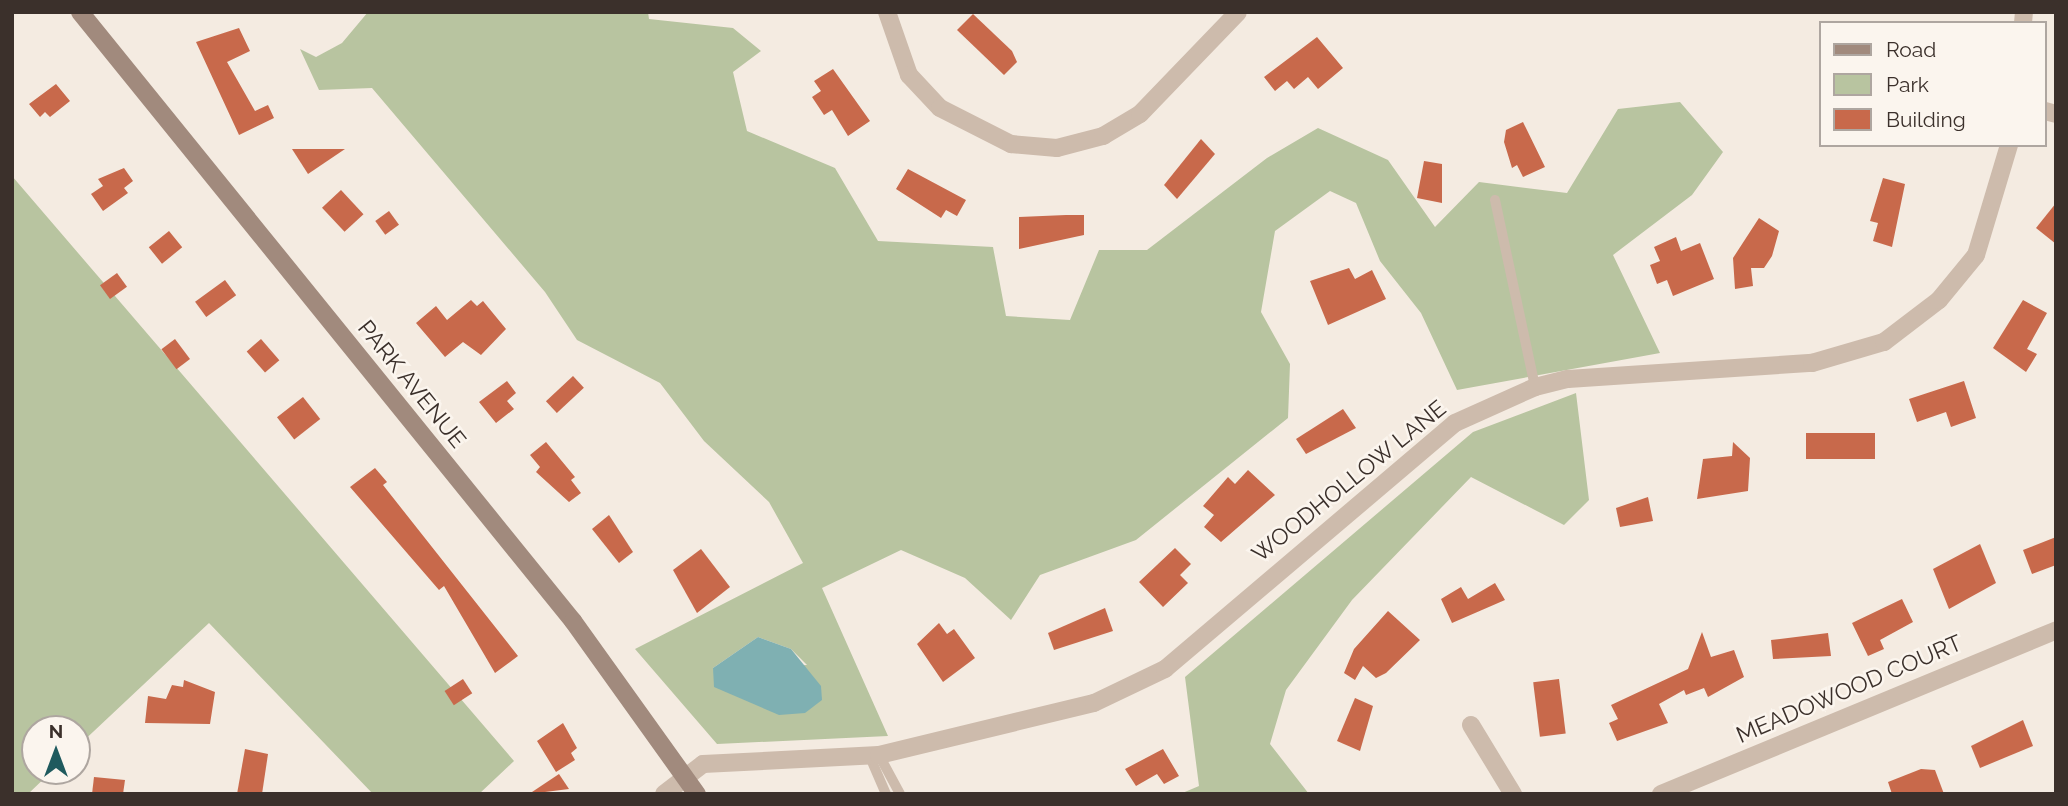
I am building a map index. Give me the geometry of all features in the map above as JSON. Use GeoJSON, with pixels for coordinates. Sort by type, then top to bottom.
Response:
{"type":"FeatureCollection","features":[{"type":"Feature","properties":{"kind":"main road","name":"PARK AVENUE"},"geometry":{"type":"LineString","coordinates":[[80,12],[573,621],[697,794]]}},
{"type":"Feature","properties":{"kind":"street"},"geometry":{"type":"LineString","coordinates":[[887,12],[909,75],[940,108],[1011,144],[1057,148],[1103,136],[1140,114],[1238,12]]}},
{"type":"Feature","properties":{"kind":"street","name":"WOODHOLLOW LANE"},"geometry":{"type":"LineString","coordinates":[[664,794],[703,764],[725,760],[874,756],[1094,703],[1165,669],[1455,424],[1535,387],[1567,379],[1812,363],[1884,342],[1939,300],[1976,255],[2002,185],[2008,147]]}},
{"type":"Feature","properties":{"kind":"street","name":"MEADOWOOD COURT"},"geometry":{"type":"LineString","coordinates":[[1661,794],[2056,630]]}},
{"type":"Feature","properties":{"kind":"street"},"geometry":{"type":"LineString","coordinates":[[1471,725],[1513,794]]}},
{"type":"Feature","properties":{"kind":"lane"},"geometry":{"type":"LineString","coordinates":[[1494,200],[1535,387]]}},
{"type":"Feature","properties":{"kind":"lane"},"geometry":{"type":"LineString","coordinates":[[874,756],[886,794]]}},
{"type":"Feature","properties":{"kind":"lane"},"geometry":{"type":"LineString","coordinates":[[874,756],[900,794]]}},
{"type":"Feature","properties":{"kind":"green space"},"geometry":{"type":"Polygon","coordinates":[[[368,12],[648,12],[649,19],[733,28],[761,51],[733,72],[747,131],[835,168],[878,241],[993,247],[1006,316],[1070,320],[1099,250],[1147,250],[1267,158],[1318,128],[1388,160],[1435,227],[1479,182],[1567,193],[1618,109],[1680,102],[1723,152],[1692,195],[1613,255],[1660,353],[1457,390],[1421,313],[1380,261],[1356,203],[1330,191],[1275,231],[1261,312],[1290,364],[1288,418],[1136,540],[1040,575],[1011,620],[965,578],[901,550],[822,588],[888,736],[717,744],[635,649],[803,563],[769,502],[704,441],[660,383],[577,340],[545,292],[372,88],[319,90],[300,49],[316,57],[342,43],[368,12]],[[758,637],[713,668],[807,665],[791,649],[758,637]]]}},
{"type":"Feature","properties":{"kind":"green space"},"geometry":{"type":"Polygon","coordinates":[[[12,176],[514,761],[479,794],[373,794],[209,623],[91,734],[91,715],[21,715],[21,785],[37,785],[28,794],[12,794],[12,176]]]}},
{"type":"Feature","properties":{"kind":"green space"},"geometry":{"type":"Polygon","coordinates":[[[1576,393],[1589,500],[1564,525],[1471,477],[1352,600],[1286,690],[1270,744],[1309,794],[1180,794],[1199,786],[1185,677],[1473,432],[1576,393]]]}},
{"type":"Feature","properties":{"kind":"water"},"geometry":{"type":"Polygon","coordinates":[[[758,637],[791,649],[821,686],[822,700],[805,713],[779,715],[714,687],[713,668],[758,637]]]}},
{"type":"Feature","properties":{"kind":"building"},"geometry":{"type":"Polygon","coordinates":[[[973,14],[1012,51],[1017,62],[1004,75],[957,30],[973,14]]]}},
{"type":"Feature","properties":{"kind":"building"},"geometry":{"type":"Polygon","coordinates":[[[239,28],[250,51],[227,62],[255,111],[268,105],[274,118],[239,135],[196,42],[239,28]]]}},
{"type":"Feature","properties":{"kind":"building"},"geometry":{"type":"Polygon","coordinates":[[[1317,37],[1343,68],[1318,89],[1308,77],[1294,89],[1287,81],[1275,91],[1264,77],[1317,37]]]}},
{"type":"Feature","properties":{"kind":"building"},"geometry":{"type":"Polygon","coordinates":[[[833,69],[870,121],[848,136],[832,110],[824,115],[812,97],[821,91],[814,81],[833,69]]]}},
{"type":"Feature","properties":{"kind":"building"},"geometry":{"type":"Polygon","coordinates":[[[56,84],[70,101],[50,117],[45,112],[40,117],[29,104],[56,84]]]}},
{"type":"Feature","properties":{"kind":"building"},"geometry":{"type":"Polygon","coordinates":[[[1523,122],[1545,167],[1523,177],[1517,165],[1512,168],[1504,142],[1506,130],[1523,122]]]}},
{"type":"Feature","properties":{"kind":"building"},"geometry":{"type":"Polygon","coordinates":[[[1201,139],[1215,154],[1177,199],[1164,185],[1201,139]]]}},
{"type":"Feature","properties":{"kind":"building"},"geometry":{"type":"Polygon","coordinates":[[[292,149],[345,149],[308,174],[292,149]]]}},
{"type":"Feature","properties":{"kind":"building"},"geometry":{"type":"Polygon","coordinates":[[[1424,161],[1442,164],[1442,203],[1417,198],[1424,161]]]}},
{"type":"Feature","properties":{"kind":"building"},"geometry":{"type":"Polygon","coordinates":[[[124,168],[133,181],[124,188],[128,193],[103,211],[91,194],[103,186],[98,179],[124,168]]]}},
{"type":"Feature","properties":{"kind":"building"},"geometry":{"type":"Polygon","coordinates":[[[908,169],[966,200],[957,216],[946,210],[941,218],[896,189],[908,169]]]}},
{"type":"Feature","properties":{"kind":"building"},"geometry":{"type":"Polygon","coordinates":[[[1883,178],[1905,184],[1892,247],[1873,241],[1878,223],[1870,221],[1883,178]]]}},
{"type":"Feature","properties":{"kind":"building"},"geometry":{"type":"Polygon","coordinates":[[[341,190],[364,214],[344,232],[322,208],[341,190]]]}},
{"type":"Feature","properties":{"kind":"building"},"geometry":{"type":"Polygon","coordinates":[[[2056,203],[2056,244],[2036,228],[2056,203]]]}},
{"type":"Feature","properties":{"kind":"building"},"geometry":{"type":"Polygon","coordinates":[[[389,211],[399,225],[385,235],[375,221],[389,211]]]}},
{"type":"Feature","properties":{"kind":"building"},"geometry":{"type":"Polygon","coordinates":[[[1084,215],[1084,235],[1019,249],[1019,217],[1084,215]]]}},
{"type":"Feature","properties":{"kind":"building"},"geometry":{"type":"Polygon","coordinates":[[[1759,218],[1779,231],[1772,256],[1764,268],[1751,268],[1753,286],[1735,289],[1733,258],[1759,218]]]}},
{"type":"Feature","properties":{"kind":"building"},"geometry":{"type":"Polygon","coordinates":[[[169,231],[182,247],[162,264],[149,247],[169,231]]]}},
{"type":"Feature","properties":{"kind":"building"},"geometry":{"type":"Polygon","coordinates":[[[1676,237],[1681,251],[1700,243],[1714,279],[1673,296],[1667,280],[1657,284],[1650,265],[1660,261],[1654,247],[1676,237]]]}},
{"type":"Feature","properties":{"kind":"building"},"geometry":{"type":"Polygon","coordinates":[[[1349,268],[1355,279],[1372,270],[1386,299],[1328,325],[1310,281],[1349,268]]]}},
{"type":"Feature","properties":{"kind":"building"},"geometry":{"type":"Polygon","coordinates":[[[117,273],[127,287],[110,299],[100,285],[117,273]]]}},
{"type":"Feature","properties":{"kind":"building"},"geometry":{"type":"Polygon","coordinates":[[[225,280],[236,295],[206,317],[195,302],[225,280]]]}},
{"type":"Feature","properties":{"kind":"building"},"geometry":{"type":"Polygon","coordinates":[[[471,300],[477,306],[483,301],[506,329],[481,355],[463,342],[445,357],[416,323],[436,306],[447,320],[471,300]]]}},
{"type":"Feature","properties":{"kind":"building"},"geometry":{"type":"Polygon","coordinates":[[[2023,300],[2047,313],[2027,349],[2037,354],[2026,372],[1993,348],[2023,300]]]}},
{"type":"Feature","properties":{"kind":"building"},"geometry":{"type":"Polygon","coordinates":[[[175,339],[190,359],[176,369],[161,349],[175,339]]]}},
{"type":"Feature","properties":{"kind":"building"},"geometry":{"type":"Polygon","coordinates":[[[261,339],[279,360],[265,373],[247,351],[261,339]]]}},
{"type":"Feature","properties":{"kind":"building"},"geometry":{"type":"Polygon","coordinates":[[[573,376],[584,388],[557,413],[546,401],[573,376]]]}},
{"type":"Feature","properties":{"kind":"building"},"geometry":{"type":"Polygon","coordinates":[[[507,381],[516,393],[507,401],[514,409],[496,423],[479,402],[507,381]]]}},
{"type":"Feature","properties":{"kind":"building"},"geometry":{"type":"Polygon","coordinates":[[[1964,381],[1976,418],[1951,427],[1946,412],[1917,422],[1909,399],[1964,381]]]}},
{"type":"Feature","properties":{"kind":"building"},"geometry":{"type":"Polygon","coordinates":[[[303,397],[320,419],[294,439],[277,417],[303,397]]]}},
{"type":"Feature","properties":{"kind":"building"},"geometry":{"type":"Polygon","coordinates":[[[1343,409],[1356,428],[1306,454],[1296,439],[1343,409]]]}},
{"type":"Feature","properties":{"kind":"building"},"geometry":{"type":"Polygon","coordinates":[[[1806,433],[1875,433],[1875,459],[1806,459],[1806,433]]]}},
{"type":"Feature","properties":{"kind":"building"},"geometry":{"type":"Polygon","coordinates":[[[546,442],[575,477],[571,480],[581,493],[569,502],[536,472],[540,467],[530,455],[546,442]]]}},
{"type":"Feature","properties":{"kind":"building"},"geometry":{"type":"Polygon","coordinates":[[[1733,442],[1750,458],[1748,491],[1697,499],[1703,459],[1732,456],[1733,442]]]}},
{"type":"Feature","properties":{"kind":"building"},"geometry":{"type":"Polygon","coordinates":[[[375,468],[387,482],[383,485],[518,656],[495,673],[444,586],[439,590],[350,487],[375,468]]]}},
{"type":"Feature","properties":{"kind":"building"},"geometry":{"type":"Polygon","coordinates":[[[1248,470],[1275,495],[1221,542],[1204,527],[1214,515],[1203,506],[1228,477],[1235,484],[1248,470]]]}},
{"type":"Feature","properties":{"kind":"building"},"geometry":{"type":"Polygon","coordinates":[[[1648,497],[1653,521],[1620,527],[1616,508],[1648,497]]]}},
{"type":"Feature","properties":{"kind":"building"},"geometry":{"type":"Polygon","coordinates":[[[609,515],[633,552],[619,563],[592,529],[609,515]]]}},
{"type":"Feature","properties":{"kind":"building"},"geometry":{"type":"Polygon","coordinates":[[[2056,537],[2056,565],[2032,574],[2023,550],[2056,537]]]}},
{"type":"Feature","properties":{"kind":"building"},"geometry":{"type":"Polygon","coordinates":[[[1980,544],[1996,583],[1949,609],[1933,569],[1980,544]]]}},
{"type":"Feature","properties":{"kind":"building"},"geometry":{"type":"Polygon","coordinates":[[[1175,548],[1191,564],[1180,575],[1188,583],[1163,607],[1139,582],[1175,548]]]}},
{"type":"Feature","properties":{"kind":"building"},"geometry":{"type":"Polygon","coordinates":[[[701,549],[730,587],[697,613],[673,570],[701,549]]]}},
{"type":"Feature","properties":{"kind":"building"},"geometry":{"type":"Polygon","coordinates":[[[1495,583],[1505,600],[1452,623],[1441,599],[1461,587],[1468,599],[1495,583]]]}},
{"type":"Feature","properties":{"kind":"building"},"geometry":{"type":"Polygon","coordinates":[[[1902,599],[1913,622],[1880,640],[1884,649],[1868,656],[1852,623],[1902,599]]]}},
{"type":"Feature","properties":{"kind":"building"},"geometry":{"type":"Polygon","coordinates":[[[1105,608],[1113,631],[1054,650],[1048,633],[1105,608]]]}},
{"type":"Feature","properties":{"kind":"building"},"geometry":{"type":"Polygon","coordinates":[[[1388,611],[1420,640],[1386,673],[1376,678],[1363,666],[1355,680],[1344,673],[1354,649],[1388,611]]]}},
{"type":"Feature","properties":{"kind":"building"},"geometry":{"type":"Polygon","coordinates":[[[939,623],[947,634],[954,629],[975,658],[943,682],[917,644],[939,623]]]}},
{"type":"Feature","properties":{"kind":"building"},"geometry":{"type":"Polygon","coordinates":[[[1702,632],[1711,657],[1734,650],[1744,677],[1708,697],[1704,688],[1686,695],[1684,690],[1659,704],[1668,723],[1617,741],[1609,723],[1618,719],[1611,705],[1688,669],[1702,632]]]}},
{"type":"Feature","properties":{"kind":"building"},"geometry":{"type":"Polygon","coordinates":[[[1828,633],[1831,656],[1773,659],[1771,640],[1828,633]]]}},
{"type":"Feature","properties":{"kind":"building"},"geometry":{"type":"Polygon","coordinates":[[[463,679],[472,693],[454,705],[445,691],[463,679]]]}},
{"type":"Feature","properties":{"kind":"building"},"geometry":{"type":"Polygon","coordinates":[[[1559,679],[1566,734],[1540,737],[1533,682],[1559,679]]]}},
{"type":"Feature","properties":{"kind":"building"},"geometry":{"type":"Polygon","coordinates":[[[184,680],[215,692],[210,724],[145,723],[148,696],[166,699],[172,685],[183,687],[184,680]]]}},
{"type":"Feature","properties":{"kind":"building"},"geometry":{"type":"Polygon","coordinates":[[[1355,698],[1373,706],[1360,751],[1337,741],[1355,698]]]}},
{"type":"Feature","properties":{"kind":"building"},"geometry":{"type":"Polygon","coordinates":[[[2023,720],[2033,746],[1980,768],[1971,746],[2023,720]]]}},
{"type":"Feature","properties":{"kind":"building"},"geometry":{"type":"Polygon","coordinates":[[[563,723],[577,748],[571,753],[575,760],[556,772],[537,741],[563,723]]]}},
{"type":"Feature","properties":{"kind":"building"},"geometry":{"type":"Polygon","coordinates":[[[245,749],[268,754],[262,794],[237,794],[245,749]]]}},
{"type":"Feature","properties":{"kind":"building"},"geometry":{"type":"Polygon","coordinates":[[[1163,749],[1179,776],[1164,784],[1157,774],[1136,786],[1125,769],[1163,749]]]}},
{"type":"Feature","properties":{"kind":"building"},"geometry":{"type":"Polygon","coordinates":[[[1921,769],[1935,770],[1944,794],[1892,794],[1888,782],[1921,769]]]}},
{"type":"Feature","properties":{"kind":"building"},"geometry":{"type":"Polygon","coordinates":[[[559,774],[569,789],[529,794],[559,774]]]}},
{"type":"Feature","properties":{"kind":"building"},"geometry":{"type":"Polygon","coordinates":[[[94,777],[125,780],[123,794],[92,794],[94,777]]]}}]}
